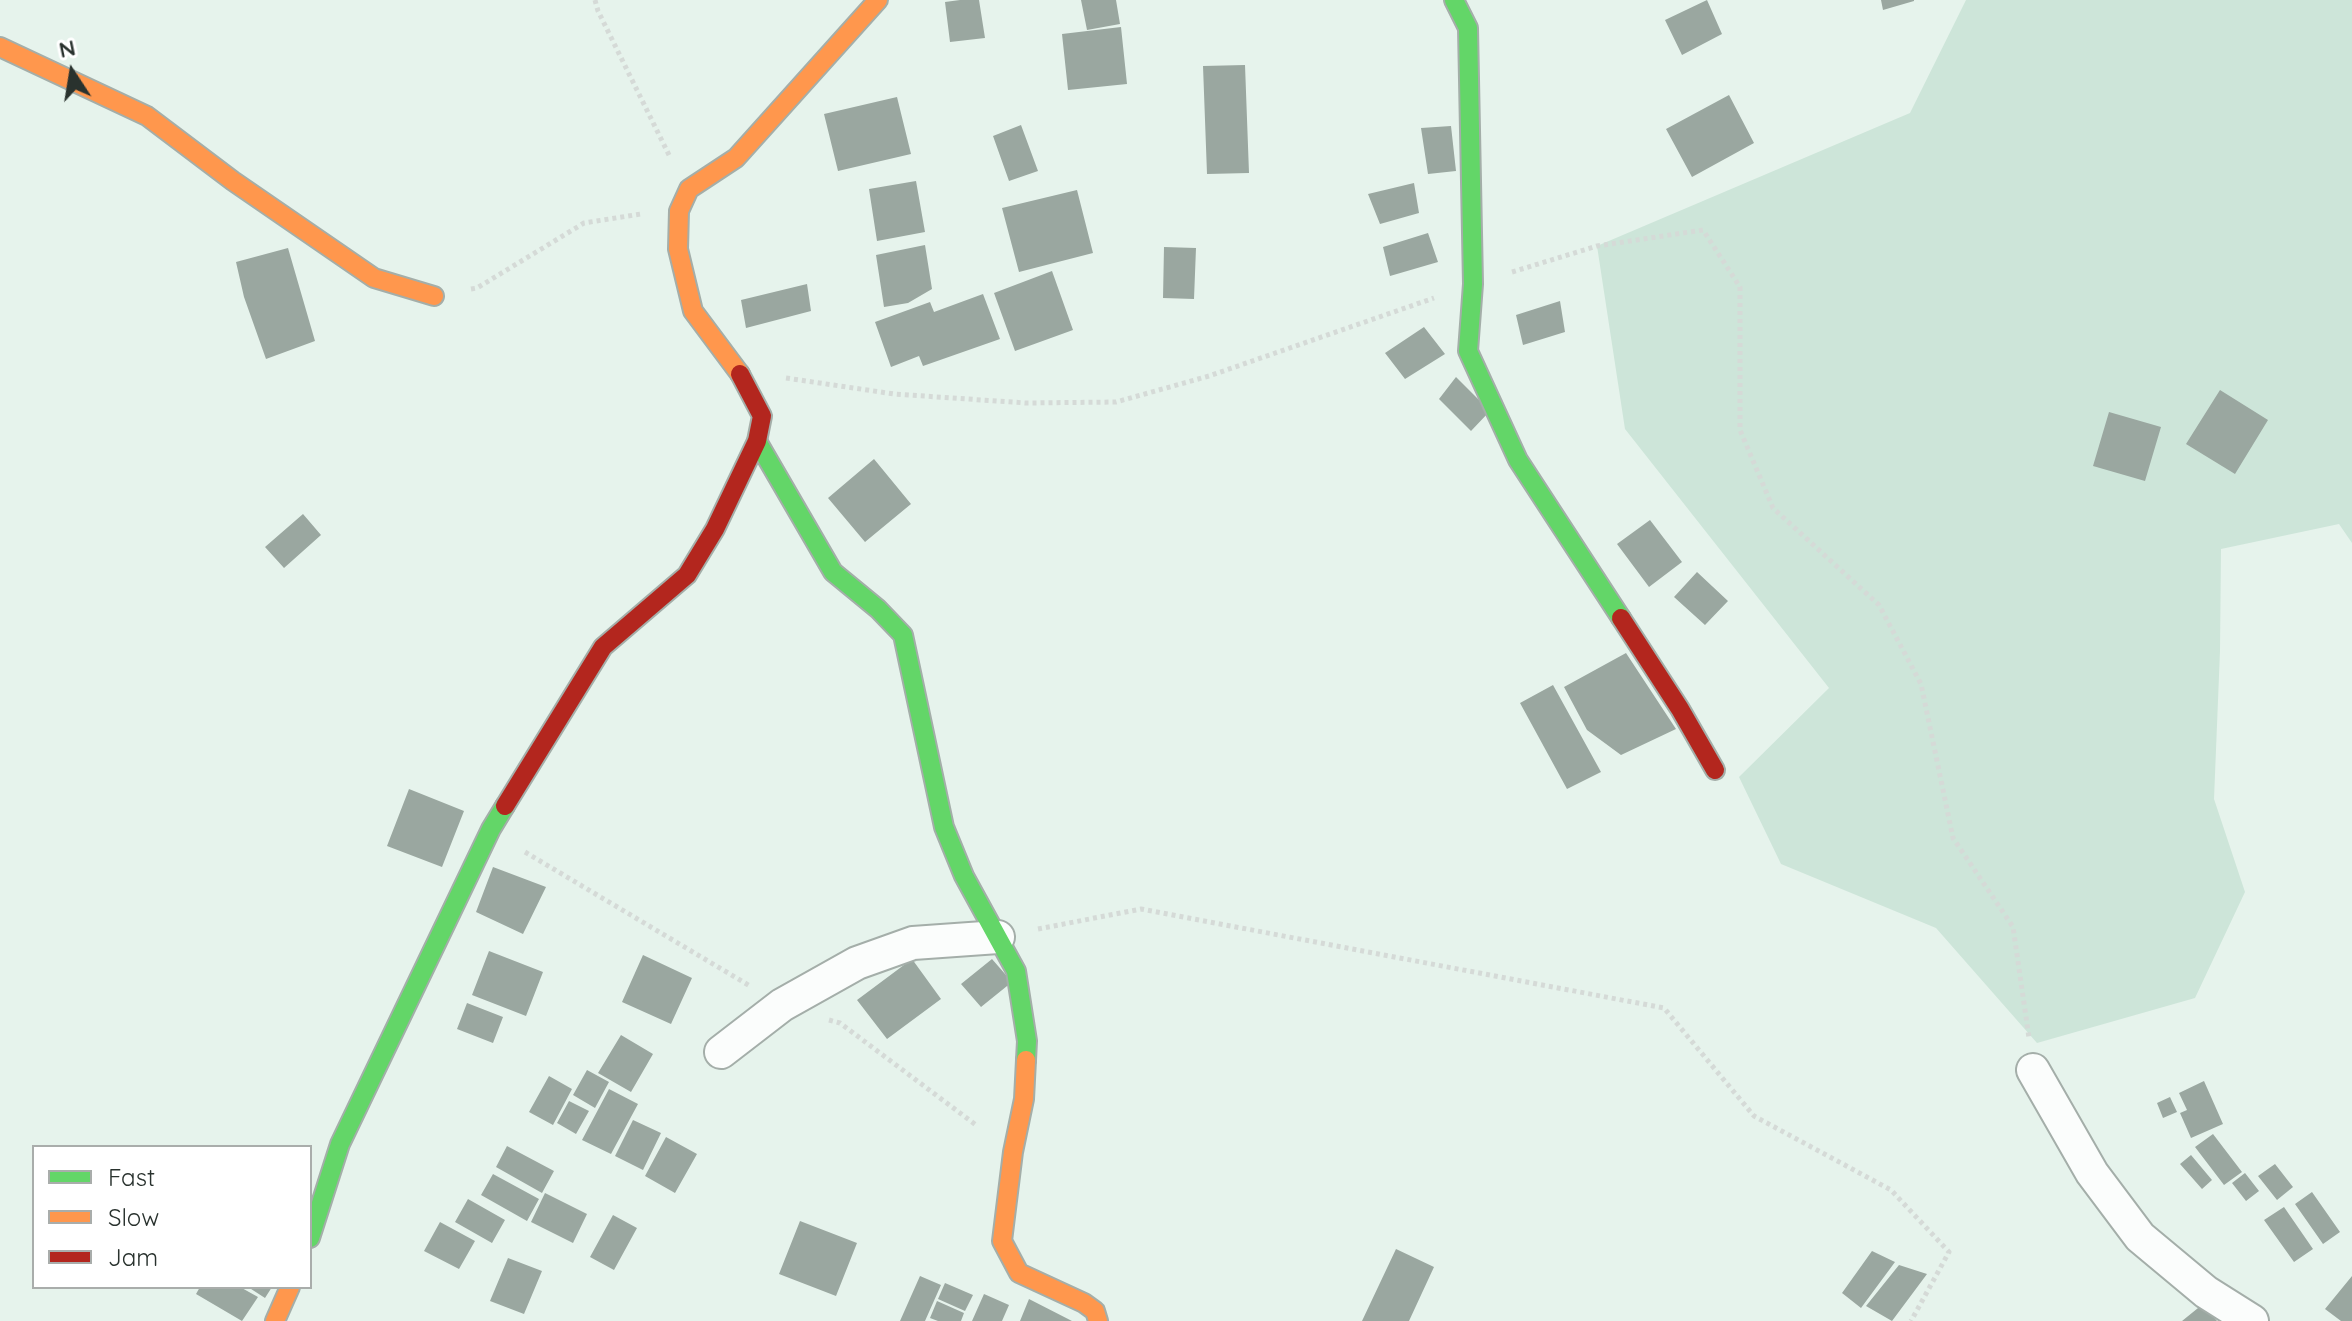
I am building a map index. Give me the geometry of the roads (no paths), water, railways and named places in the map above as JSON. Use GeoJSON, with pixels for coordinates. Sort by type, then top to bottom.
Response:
{"type":"FeatureCollection","features":[{"type":"Feature","properties":{"kind":"street"},"geometry":{"type":"LineString","coordinates":[[312,1232],[340,1144],[491,829],[603,647],[687,575],[715,529],[757,441],[762,416],[738,370],[693,311],[678,249],[679,211],[689,189],[736,158],[878,0]]}},
{"type":"Feature","properties":{"kind":"street"},"geometry":{"type":"LineString","coordinates":[[1454,0],[1468,28],[1473,284],[1468,351],[1518,460],[1680,709],[1715,770]]}},
{"type":"Feature","properties":{"kind":"street"},"geometry":{"type":"LineString","coordinates":[[0,47],[147,116],[233,181],[374,278],[434,296]]}},
{"type":"Feature","properties":{"kind":"street"},"geometry":{"type":"LineString","coordinates":[[757,441],[833,572],[878,609],[903,635],[944,827],[964,876],[1016,971],[1021,991],[1027,1041],[1024,1099],[1013,1152],[1002,1241],[1019,1273],[1084,1303],[1095,1311],[1098,1321]]}},
{"type":"Feature","properties":{"kind":"street"},"geometry":{"type":"LineString","coordinates":[[721,1052],[782,1005],[857,963],[913,943],[998,937]]}},
{"type":"Feature","properties":{"kind":"street"},"geometry":{"type":"LineString","coordinates":[[2033,1070],[2092,1173],[2140,1237],[2206,1292],[2252,1321]]}},
{"type":"Feature","properties":{"kind":"street"},"geometry":{"type":"LineString","coordinates":[[275,1321],[289,1289]]}}]}
